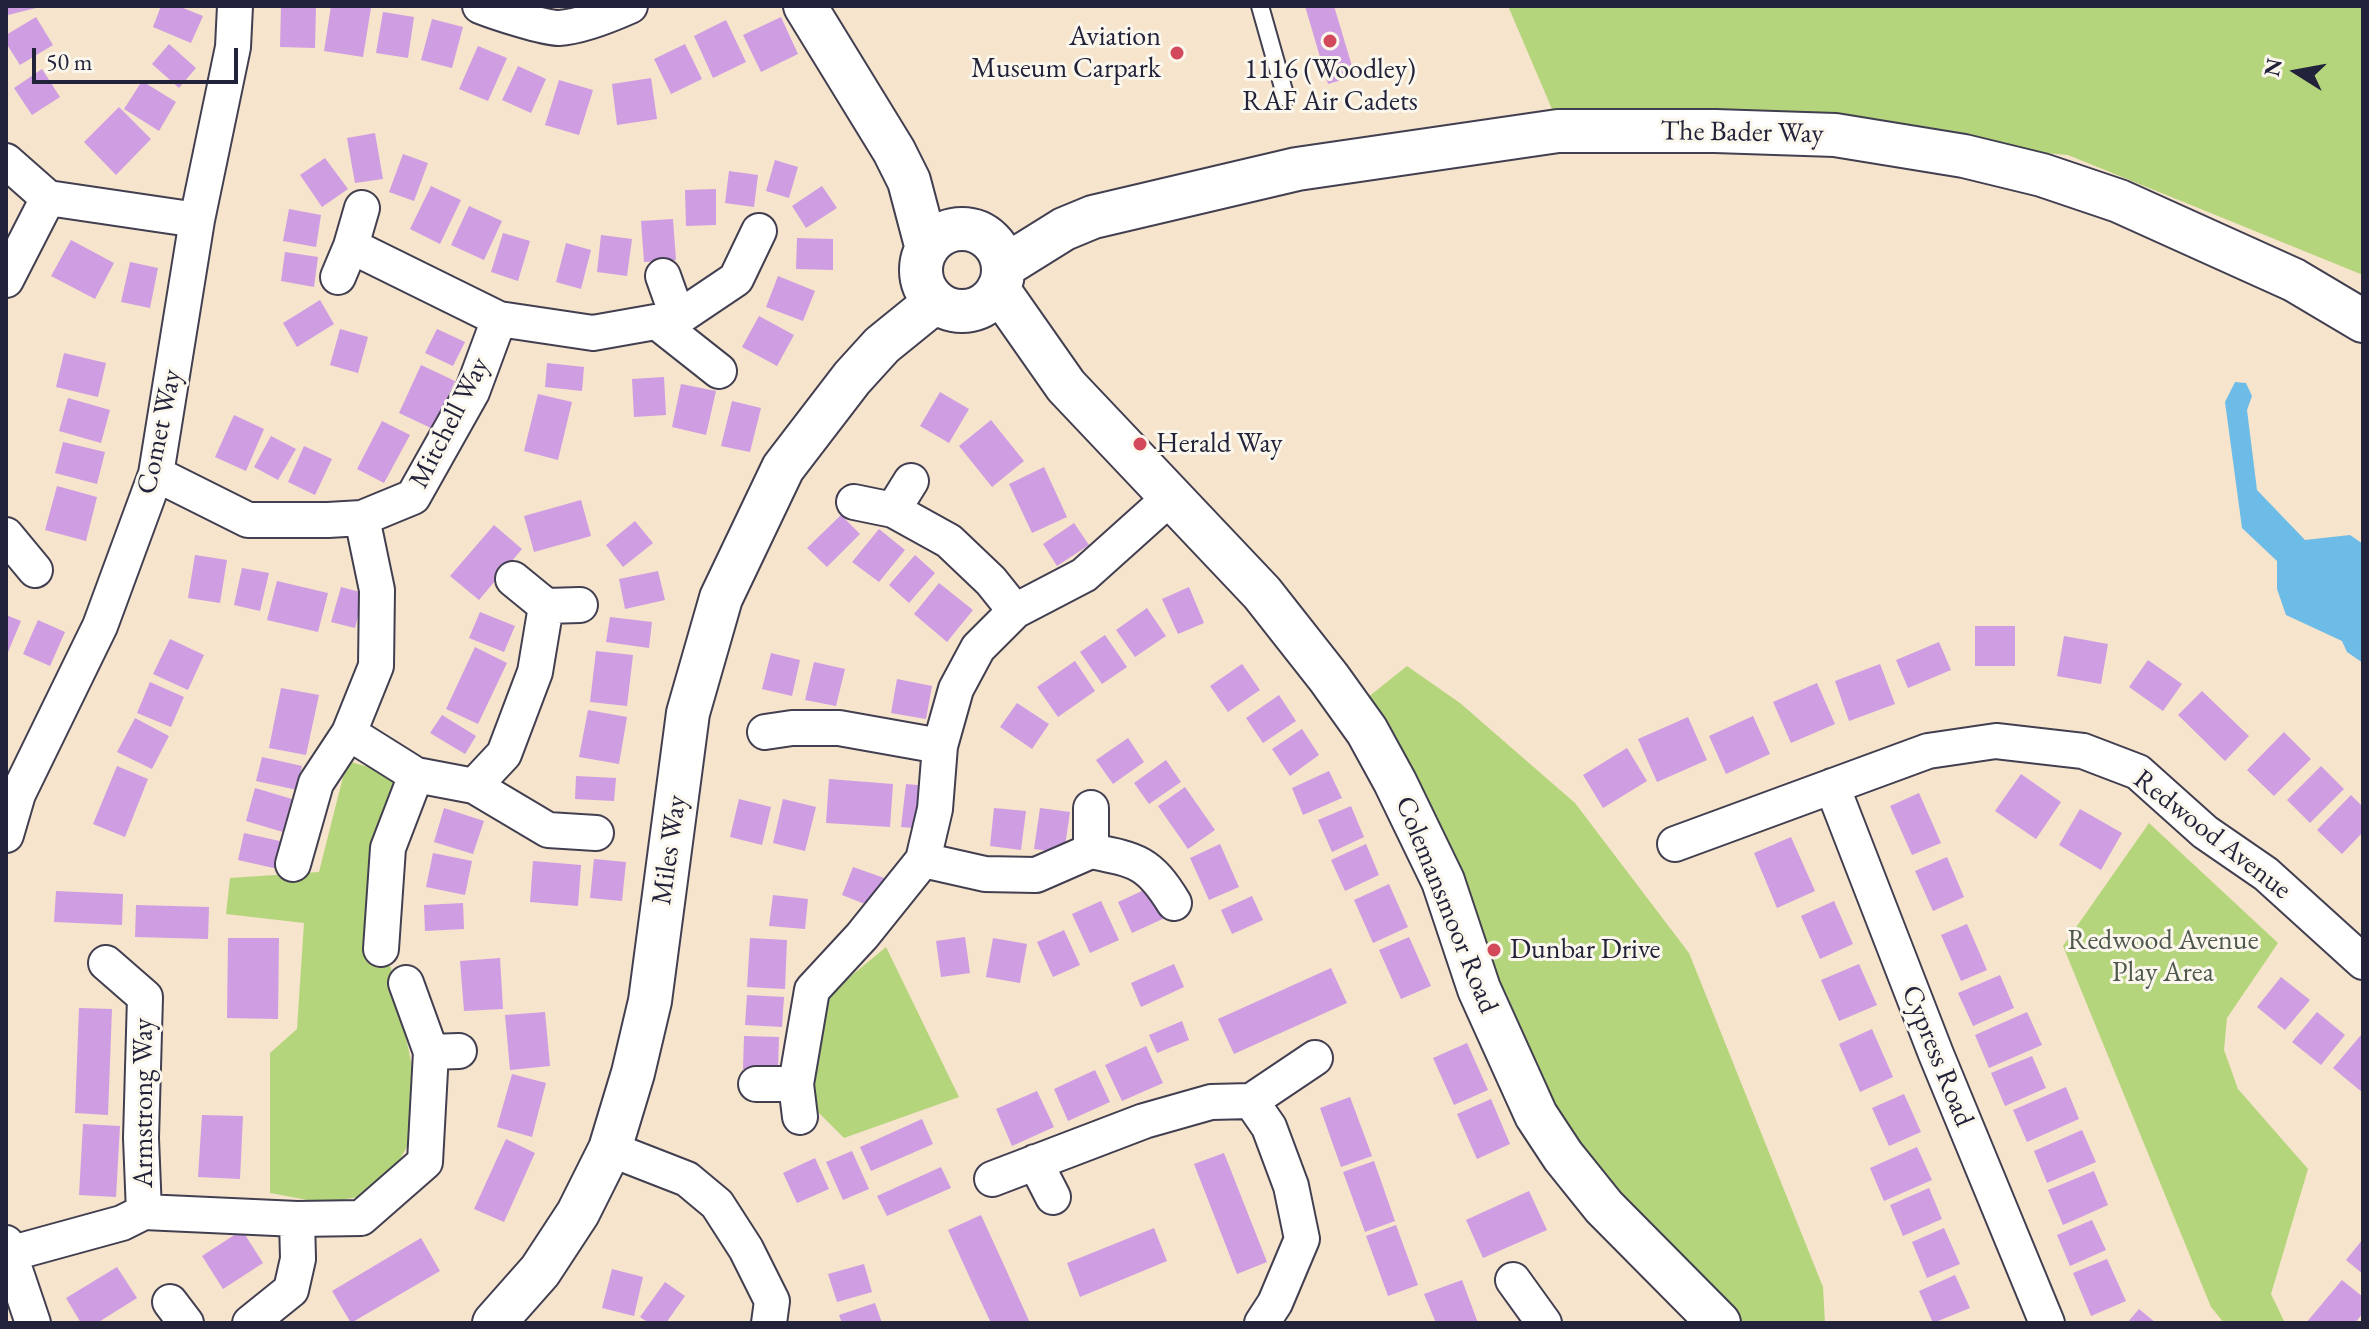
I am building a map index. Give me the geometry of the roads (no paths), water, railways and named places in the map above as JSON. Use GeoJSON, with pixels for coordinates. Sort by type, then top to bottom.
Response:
{"type":"FeatureCollection","features":[{"type":"Feature","properties":{"kind":"street","name":"Comet Way"},"geometry":{"type":"LineString","coordinates":[[6,835],[18,794],[100,626],[156,474],[197,220],[233,47],[235,6]]}},
{"type":"Feature","properties":{"kind":"street"},"geometry":{"type":"LineString","coordinates":[[480,6],[557,28],[617,9]]}},
{"type":"Feature","properties":{"kind":"street"},"geometry":{"type":"LineString","coordinates":[[805,6],[894,151],[909,181],[936,283],[977,308],[989,301],[988,255],[952,229],[941,233],[930,243],[936,283]]}},
{"type":"Feature","properties":{"kind":"street","name":"The Bader Way"},"geometry":{"type":"LineString","coordinates":[[988,255],[1093,217],[1297,169],[1558,131],[1835,135],[1964,156],[2042,175],[2119,201],[2294,280],[2363,321]]}},
{"type":"Feature","properties":{"kind":"street","name":"Colemansmoor Road"},"geometry":{"type":"LineString","coordinates":[[894,151],[988,255],[1066,386],[1262,593],[1367,731],[1443,881],[1479,989],[1536,1115],[1604,1207],[1704,1318]]}},
{"type":"Feature","properties":{"kind":"street"},"geometry":{"type":"LineString","coordinates":[[6,161],[48,198],[197,220]]}},
{"type":"Feature","properties":{"kind":"street"},"geometry":{"type":"LineString","coordinates":[[6,280],[48,198]]}},
{"type":"Feature","properties":{"kind":"street"},"geometry":{"type":"LineString","coordinates":[[338,277],[362,208]]}},
{"type":"Feature","properties":{"kind":"street"},"geometry":{"type":"LineString","coordinates":[[351,246],[499,319],[593,333],[667,320],[736,279],[759,231]]}},
{"type":"Feature","properties":{"kind":"street"},"geometry":{"type":"LineString","coordinates":[[663,276],[667,320],[719,371]]}},
{"type":"Feature","properties":{"kind":"street","name":"Colemansmoor Road"},"geometry":{"type":"LineString","coordinates":[[936,283],[1018,356],[1066,386]]}},
{"type":"Feature","properties":{"kind":"street","name":"Miles Way"},"geometry":{"type":"LineString","coordinates":[[494,1323],[540,1271],[578,1213],[610,1149],[650,1001],[688,713],[721,598],[783,468],[852,378],[936,283]]}},
{"type":"Feature","properties":{"kind":"street","name":"Mitchell Way"},"geometry":{"type":"LineString","coordinates":[[156,474],[248,520],[362,518],[413,497],[472,392],[499,319]]}},
{"type":"Feature","properties":{"kind":"street"},"geometry":{"type":"LineString","coordinates":[[893,510],[911,481]]}},
{"type":"Feature","properties":{"kind":"street"},"geometry":{"type":"LineString","coordinates":[[756,1084],[798,1100],[812,990],[862,936],[923,860],[935,809],[940,746],[956,689],[978,648],[1015,611],[1084,575],[1172,496]]}},
{"type":"Feature","properties":{"kind":"street"},"geometry":{"type":"LineString","coordinates":[[854,502],[893,510],[949,541],[991,581],[1015,611]]}},
{"type":"Feature","properties":{"kind":"street"},"geometry":{"type":"LineString","coordinates":[[293,864],[316,783],[349,733],[376,666],[377,590],[362,518]]}},
{"type":"Feature","properties":{"kind":"street"},"geometry":{"type":"LineString","coordinates":[[6,535],[35,570]]}},
{"type":"Feature","properties":{"kind":"street"},"geometry":{"type":"LineString","coordinates":[[513,579],[546,606],[580,605]]}},
{"type":"Feature","properties":{"kind":"street"},"geometry":{"type":"LineString","coordinates":[[474,786],[504,754],[535,672],[546,606]]}},
{"type":"Feature","properties":{"kind":"street"},"geometry":{"type":"LineString","coordinates":[[765,732],[792,728],[839,728],[940,746]]}},
{"type":"Feature","properties":{"kind":"street"},"geometry":{"type":"LineString","coordinates":[[349,733],[416,775],[474,786],[548,830],[596,833]]}},
{"type":"Feature","properties":{"kind":"street","name":"Redwood Avenue"},"geometry":{"type":"LineString","coordinates":[[1675,844],[1928,751],[1996,741],[2083,751],[2138,772],[2205,832],[2266,874],[2363,962]]}},
{"type":"Feature","properties":{"kind":"street"},"geometry":{"type":"LineString","coordinates":[[381,949],[388,848],[416,775]]}},
{"type":"Feature","properties":{"kind":"street","name":"Cypress Road"},"geometry":{"type":"LineString","coordinates":[[1832,786],[1936,1054],[2047,1323]]}},
{"type":"Feature","properties":{"kind":"street"},"geometry":{"type":"LineString","coordinates":[[1091,808],[1091,851]]}},
{"type":"Feature","properties":{"kind":"street"},"geometry":{"type":"LineString","coordinates":[[923,860],[985,874],[1036,875],[1091,851],[1133,860],[1160,880],[1174,903]]}},
{"type":"Feature","properties":{"kind":"street","name":"Armstrong Way"},"geometry":{"type":"LineString","coordinates":[[106,963],[145,997],[141,1138],[144,1212]]}},
{"type":"Feature","properties":{"kind":"street","name":"Armstrong Way"},"geometry":{"type":"LineString","coordinates":[[7,1249],[122,1223],[144,1212],[297,1219],[361,1218],[425,1162],[445,1051],[406,983]]}},
{"type":"Feature","properties":{"kind":"street"},"geometry":{"type":"LineString","coordinates":[[992,1179],[1158,1117],[1211,1102],[1251,1101],[1315,1058]]}},
{"type":"Feature","properties":{"kind":"street"},"geometry":{"type":"LineString","coordinates":[[1251,1101],[1269,1127],[1291,1186],[1302,1239],[1275,1303],[1262,1323]]}},
{"type":"Feature","properties":{"kind":"street"},"geometry":{"type":"LineString","coordinates":[[610,1149],[687,1179],[717,1204],[746,1249],[772,1301],[769,1323]]}},
{"type":"Feature","properties":{"kind":"street"},"geometry":{"type":"LineString","coordinates":[[1035,1162],[1053,1197]]}},
{"type":"Feature","properties":{"kind":"street"},"geometry":{"type":"LineString","coordinates":[[250,1323],[291,1290],[298,1259],[297,1219]]}},
{"type":"Feature","properties":{"kind":"street"},"geometry":{"type":"LineString","coordinates":[[7,1249],[33,1323]]}},
{"type":"Feature","properties":{"kind":"street"},"geometry":{"type":"LineString","coordinates":[[1513,1280],[1544,1323]]}},
{"type":"Feature","properties":{"kind":"lane"},"geometry":{"type":"LineString","coordinates":[[1260,6],[1286,98]]}},
{"type":"Feature","properties":{"kind":"water"},"geometry":{"type":"Polygon","coordinates":[[[2235,382],[2246,383],[2252,396],[2247,410],[2257,490],[2305,540],[2350,535],[2363,544],[2363,663],[2347,652],[2342,641],[2286,615],[2277,589],[2277,561],[2242,528],[2225,402],[2235,382]]]}},
{"type":"Feature","properties":{"kind":"place","name":"1116 (Woodley) RAF Air Cadets"},"geometry":{"type":"Point","coordinates":[1330,41]}},
{"type":"Feature","properties":{"kind":"place","name":"Aviation Museum Carpark"},"geometry":{"type":"Point","coordinates":[1177,53]}},
{"type":"Feature","properties":{"kind":"place","name":"Herald Way"},"geometry":{"type":"Point","coordinates":[1140,444]}},
{"type":"Feature","properties":{"kind":"place","name":"Dunbar Drive"},"geometry":{"type":"Point","coordinates":[1494,950]}},
{"type":"Feature","properties":{"kind":"park label","name":"Redwood Avenue Play Area"},"geometry":{"type":"Point","coordinates":[2163,957]}}]}
